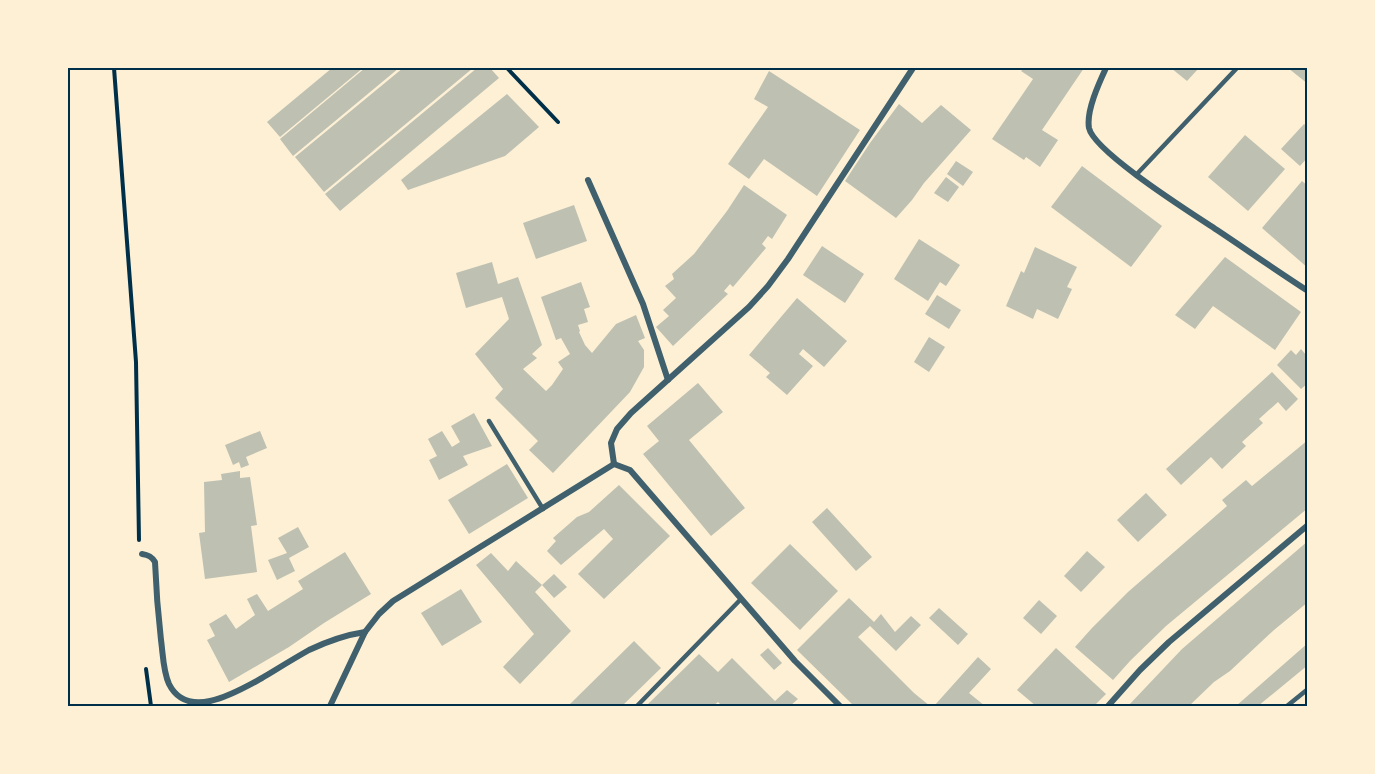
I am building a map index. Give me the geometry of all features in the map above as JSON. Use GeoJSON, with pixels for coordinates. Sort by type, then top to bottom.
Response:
{"type":"FeatureCollection","features":[{"type":"Feature","properties":{"kind":"street"},"geometry":{"type":"LineString","coordinates":[[614,464],[611,443],[617,429],[631,413],[736,320],[768,286],[913,68]]}},
{"type":"Feature","properties":{"kind":"street"},"geometry":{"type":"LineString","coordinates":[[1106,68],[1089,115],[1089,129],[1101,146],[1136,175],[1308,291]]}},
{"type":"Feature","properties":{"kind":"street"},"geometry":{"type":"LineString","coordinates":[[588,180],[643,304],[668,380]]}},
{"type":"Feature","properties":{"kind":"street"},"geometry":{"type":"LineString","coordinates":[[330,706],[365,632],[393,601],[614,464]]}},
{"type":"Feature","properties":{"kind":"street"},"geometry":{"type":"LineString","coordinates":[[614,464],[630,470],[795,662],[840,706]]}},
{"type":"Feature","properties":{"kind":"street"},"geometry":{"type":"LineString","coordinates":[[1108,706],[1169,642],[1308,525]]}},
{"type":"Feature","properties":{"kind":"street"},"geometry":{"type":"LineString","coordinates":[[142,554],[148,555],[154,562],[164,666],[169,683],[174,692],[193,702],[219,699],[233,694],[329,640],[365,632]]}},
{"type":"Feature","properties":{"kind":"lane"},"geometry":{"type":"LineString","coordinates":[[1136,175],[1237,68]]}},
{"type":"Feature","properties":{"kind":"lane"},"geometry":{"type":"LineString","coordinates":[[489,422],[543,509]]}},
{"type":"Feature","properties":{"kind":"lane"},"geometry":{"type":"LineString","coordinates":[[637,706],[741,599]]}},
{"type":"Feature","properties":{"kind":"lane"},"geometry":{"type":"LineString","coordinates":[[1287,706],[1308,689]]}},
{"type":"Feature","properties":{"kind":"path"},"geometry":{"type":"LineString","coordinates":[[114,68],[136,362],[140,540]]}},
{"type":"Feature","properties":{"kind":"path"},"geometry":{"type":"LineString","coordinates":[[507,68],[558,122]]}},
{"type":"Feature","properties":{"kind":"path"},"geometry":{"type":"LineString","coordinates":[[146,668],[151,706]]}},
{"type":"Feature","properties":{"kind":"building"},"geometry":{"type":"Polygon","coordinates":[[[332,68],[363,68],[280,137],[267,122],[332,68]]]}},
{"type":"Feature","properties":{"kind":"building"},"geometry":{"type":"Polygon","coordinates":[[[365,68],[399,68],[293,156],[280,139],[365,68]]]}},
{"type":"Feature","properties":{"kind":"building"},"geometry":{"type":"Polygon","coordinates":[[[403,68],[473,68],[324,192],[295,157],[403,68]]]}},
{"type":"Feature","properties":{"kind":"building"},"geometry":{"type":"Polygon","coordinates":[[[477,68],[490,68],[499,78],[340,211],[325,194],[477,68]]]}},
{"type":"Feature","properties":{"kind":"building"},"geometry":{"type":"Polygon","coordinates":[[[1024,68],[1084,68],[1042,130],[1058,140],[1040,167],[1026,157],[1024,160],[992,139],[1033,79],[1021,71],[1024,68]]]}},
{"type":"Feature","properties":{"kind":"building"},"geometry":{"type":"Polygon","coordinates":[[[1171,68],[1199,68],[1187,81],[1171,68]]]}},
{"type":"Feature","properties":{"kind":"building"},"geometry":{"type":"Polygon","coordinates":[[[1288,68],[1308,68],[1308,84],[1288,68]]]}},
{"type":"Feature","properties":{"kind":"building"},"geometry":{"type":"Polygon","coordinates":[[[769,71],[860,130],[817,196],[764,159],[749,179],[728,164],[768,107],[754,99],[769,71]]]}},
{"type":"Feature","properties":{"kind":"building"},"geometry":{"type":"Polygon","coordinates":[[[507,94],[539,127],[505,156],[408,190],[401,180],[507,94]]]}},
{"type":"Feature","properties":{"kind":"building"},"geometry":{"type":"Polygon","coordinates":[[[899,104],[922,123],[941,105],[971,130],[896,218],[845,181],[899,104]]]}},
{"type":"Feature","properties":{"kind":"building"},"geometry":{"type":"Polygon","coordinates":[[[1304,124],[1308,127],[1308,157],[1300,166],[1281,149],[1304,124]]]}},
{"type":"Feature","properties":{"kind":"building"},"geometry":{"type":"Polygon","coordinates":[[[1245,135],[1285,169],[1248,211],[1208,177],[1245,135]]]}},
{"type":"Feature","properties":{"kind":"building"},"geometry":{"type":"Polygon","coordinates":[[[956,161],[973,172],[963,186],[947,174],[956,161]]]}},
{"type":"Feature","properties":{"kind":"building"},"geometry":{"type":"Polygon","coordinates":[[[1082,166],[1162,226],[1131,267],[1051,207],[1082,166]]]}},
{"type":"Feature","properties":{"kind":"building"},"geometry":{"type":"Polygon","coordinates":[[[946,177],[959,187],[948,202],[934,193],[946,177]]]}},
{"type":"Feature","properties":{"kind":"building"},"geometry":{"type":"Polygon","coordinates":[[[1302,181],[1308,186],[1308,268],[1262,228],[1302,181]]]}},
{"type":"Feature","properties":{"kind":"building"},"geometry":{"type":"Polygon","coordinates":[[[744,185],[787,215],[772,239],[768,236],[762,244],[766,248],[733,287],[730,284],[724,291],[728,294],[673,346],[656,327],[669,316],[663,310],[676,298],[665,286],[674,279],[672,274],[694,254],[744,185]]]}},
{"type":"Feature","properties":{"kind":"building"},"geometry":{"type":"Polygon","coordinates":[[[574,205],[587,241],[536,259],[523,223],[574,205]]]}},
{"type":"Feature","properties":{"kind":"building"},"geometry":{"type":"Polygon","coordinates":[[[919,239],[960,265],[946,286],[940,282],[928,301],[894,279],[919,239]]]}},
{"type":"Feature","properties":{"kind":"building"},"geometry":{"type":"Polygon","coordinates":[[[822,246],[864,274],[845,303],[803,275],[822,246]]]}},
{"type":"Feature","properties":{"kind":"building"},"geometry":{"type":"Polygon","coordinates":[[[1035,247],[1077,267],[1067,287],[1072,289],[1058,319],[1037,309],[1033,319],[1006,306],[1021,271],[1024,273],[1035,247]]]}},
{"type":"Feature","properties":{"kind":"building"},"geometry":{"type":"Polygon","coordinates":[[[1225,257],[1301,312],[1275,350],[1213,306],[1195,329],[1175,315],[1225,257]]]}},
{"type":"Feature","properties":{"kind":"building"},"geometry":{"type":"Polygon","coordinates":[[[492,262],[498,284],[518,277],[542,345],[532,354],[537,358],[523,369],[546,391],[563,369],[558,362],[570,354],[561,338],[556,340],[541,297],[581,282],[590,307],[584,309],[588,322],[578,325],[579,332],[592,353],[616,324],[636,315],[645,338],[638,341],[644,350],[644,367],[630,392],[553,473],[529,450],[538,441],[495,398],[503,389],[475,354],[509,319],[502,297],[466,308],[456,273],[492,262]]]}},
{"type":"Feature","properties":{"kind":"building"},"geometry":{"type":"Polygon","coordinates":[[[937,295],[961,310],[949,329],[925,314],[937,295]]]}},
{"type":"Feature","properties":{"kind":"building"},"geometry":{"type":"Polygon","coordinates":[[[797,298],[847,341],[824,367],[803,349],[799,354],[813,366],[787,395],[766,377],[770,373],[749,355],[797,298]]]}},
{"type":"Feature","properties":{"kind":"building"},"geometry":{"type":"Polygon","coordinates":[[[929,337],[945,347],[929,372],[914,362],[929,337]]]}},
{"type":"Feature","properties":{"kind":"building"},"geometry":{"type":"Polygon","coordinates":[[[1301,349],[1306,355],[1308,354],[1308,383],[1301,389],[1277,365],[1291,350],[1296,355],[1301,349]]]}},
{"type":"Feature","properties":{"kind":"building"},"geometry":{"type":"Polygon","coordinates":[[[1272,372],[1298,399],[1286,411],[1278,402],[1259,419],[1263,423],[1242,442],[1246,446],[1222,469],[1211,457],[1181,485],[1166,469],[1272,372]]]}},
{"type":"Feature","properties":{"kind":"building"},"geometry":{"type":"Polygon","coordinates":[[[698,383],[723,412],[689,440],[745,508],[711,536],[643,454],[659,441],[647,426],[698,383]]]}},
{"type":"Feature","properties":{"kind":"building"},"geometry":{"type":"Polygon","coordinates":[[[474,413],[492,446],[463,456],[468,465],[439,480],[429,460],[437,456],[428,439],[442,431],[452,447],[460,442],[451,426],[474,413]]]}},
{"type":"Feature","properties":{"kind":"building"},"geometry":{"type":"Polygon","coordinates":[[[260,431],[267,448],[246,457],[249,465],[241,468],[239,462],[233,465],[225,445],[260,431]]]}},
{"type":"Feature","properties":{"kind":"building"},"geometry":{"type":"Polygon","coordinates":[[[1308,440],[1308,508],[1166,626],[1113,680],[1075,647],[1128,592],[1227,506],[1222,500],[1246,480],[1252,486],[1308,440]]]}},
{"type":"Feature","properties":{"kind":"building"},"geometry":{"type":"Polygon","coordinates":[[[507,464],[528,498],[469,534],[448,500],[507,464]]]}},
{"type":"Feature","properties":{"kind":"building"},"geometry":{"type":"Polygon","coordinates":[[[240,471],[240,478],[250,477],[257,525],[251,526],[257,572],[205,579],[199,533],[205,532],[204,482],[222,480],[221,474],[240,471]]]}},
{"type":"Feature","properties":{"kind":"building"},"geometry":{"type":"Polygon","coordinates":[[[619,485],[670,536],[604,599],[578,574],[613,539],[604,529],[561,565],[547,551],[556,541],[553,538],[577,517],[589,512],[619,485]]]}},
{"type":"Feature","properties":{"kind":"building"},"geometry":{"type":"Polygon","coordinates":[[[1146,493],[1167,515],[1138,542],[1117,520],[1146,493]]]}},
{"type":"Feature","properties":{"kind":"building"},"geometry":{"type":"Polygon","coordinates":[[[827,508],[872,557],[856,571],[812,522],[827,508]]]}},
{"type":"Feature","properties":{"kind":"building"},"geometry":{"type":"Polygon","coordinates":[[[298,527],[309,547],[289,558],[295,571],[277,580],[268,560],[287,553],[278,538],[298,527]]]}},
{"type":"Feature","properties":{"kind":"building"},"geometry":{"type":"Polygon","coordinates":[[[1308,541],[1308,602],[1189,706],[1128,706],[1182,649],[1308,541]]]}},
{"type":"Feature","properties":{"kind":"building"},"geometry":{"type":"Polygon","coordinates":[[[790,544],[838,591],[800,630],[751,583],[790,544]]]}},
{"type":"Feature","properties":{"kind":"building"},"geometry":{"type":"Polygon","coordinates":[[[1087,551],[1105,567],[1081,592],[1064,576],[1087,551]]]}},
{"type":"Feature","properties":{"kind":"building"},"geometry":{"type":"Polygon","coordinates":[[[345,552],[371,594],[289,647],[229,682],[207,640],[215,636],[209,624],[226,614],[236,629],[255,615],[247,599],[257,594],[268,611],[303,589],[298,581],[345,552]]]}},
{"type":"Feature","properties":{"kind":"building"},"geometry":{"type":"Polygon","coordinates":[[[491,553],[508,571],[516,561],[542,585],[535,592],[571,631],[520,684],[503,667],[534,634],[476,565],[491,553]]]}},
{"type":"Feature","properties":{"kind":"building"},"geometry":{"type":"Polygon","coordinates":[[[554,574],[567,587],[554,598],[542,585],[554,574]]]}},
{"type":"Feature","properties":{"kind":"building"},"geometry":{"type":"Polygon","coordinates":[[[461,589],[482,622],[442,646],[421,613],[461,589]]]}},
{"type":"Feature","properties":{"kind":"building"},"geometry":{"type":"Polygon","coordinates":[[[849,598],[874,622],[881,614],[895,632],[911,616],[921,625],[896,651],[870,626],[858,637],[930,706],[854,706],[797,650],[849,598]]]}},
{"type":"Feature","properties":{"kind":"building"},"geometry":{"type":"Polygon","coordinates":[[[1039,600],[1057,616],[1041,634],[1023,618],[1039,600]]]}},
{"type":"Feature","properties":{"kind":"building"},"geometry":{"type":"Polygon","coordinates":[[[939,608],[968,634],[958,645],[929,618],[939,608]]]}},
{"type":"Feature","properties":{"kind":"building"},"geometry":{"type":"Polygon","coordinates":[[[634,641],[661,668],[622,706],[568,706],[634,641]]]}},
{"type":"Feature","properties":{"kind":"building"},"geometry":{"type":"Polygon","coordinates":[[[1308,643],[1308,665],[1258,706],[1236,706],[1308,643]]]}},
{"type":"Feature","properties":{"kind":"building"},"geometry":{"type":"Polygon","coordinates":[[[768,648],[782,663],[774,670],[760,655],[768,648]]]}},
{"type":"Feature","properties":{"kind":"building"},"geometry":{"type":"Polygon","coordinates":[[[1056,648],[1106,694],[1094,706],[1036,706],[1017,690],[1056,648]]]}},
{"type":"Feature","properties":{"kind":"building"},"geometry":{"type":"Polygon","coordinates":[[[699,654],[718,672],[732,658],[775,701],[787,690],[798,699],[790,706],[722,706],[718,702],[713,706],[646,706],[699,654]]]}},
{"type":"Feature","properties":{"kind":"building"},"geometry":{"type":"Polygon","coordinates":[[[978,657],[991,669],[969,693],[985,706],[934,706],[978,657]]]}}]}
